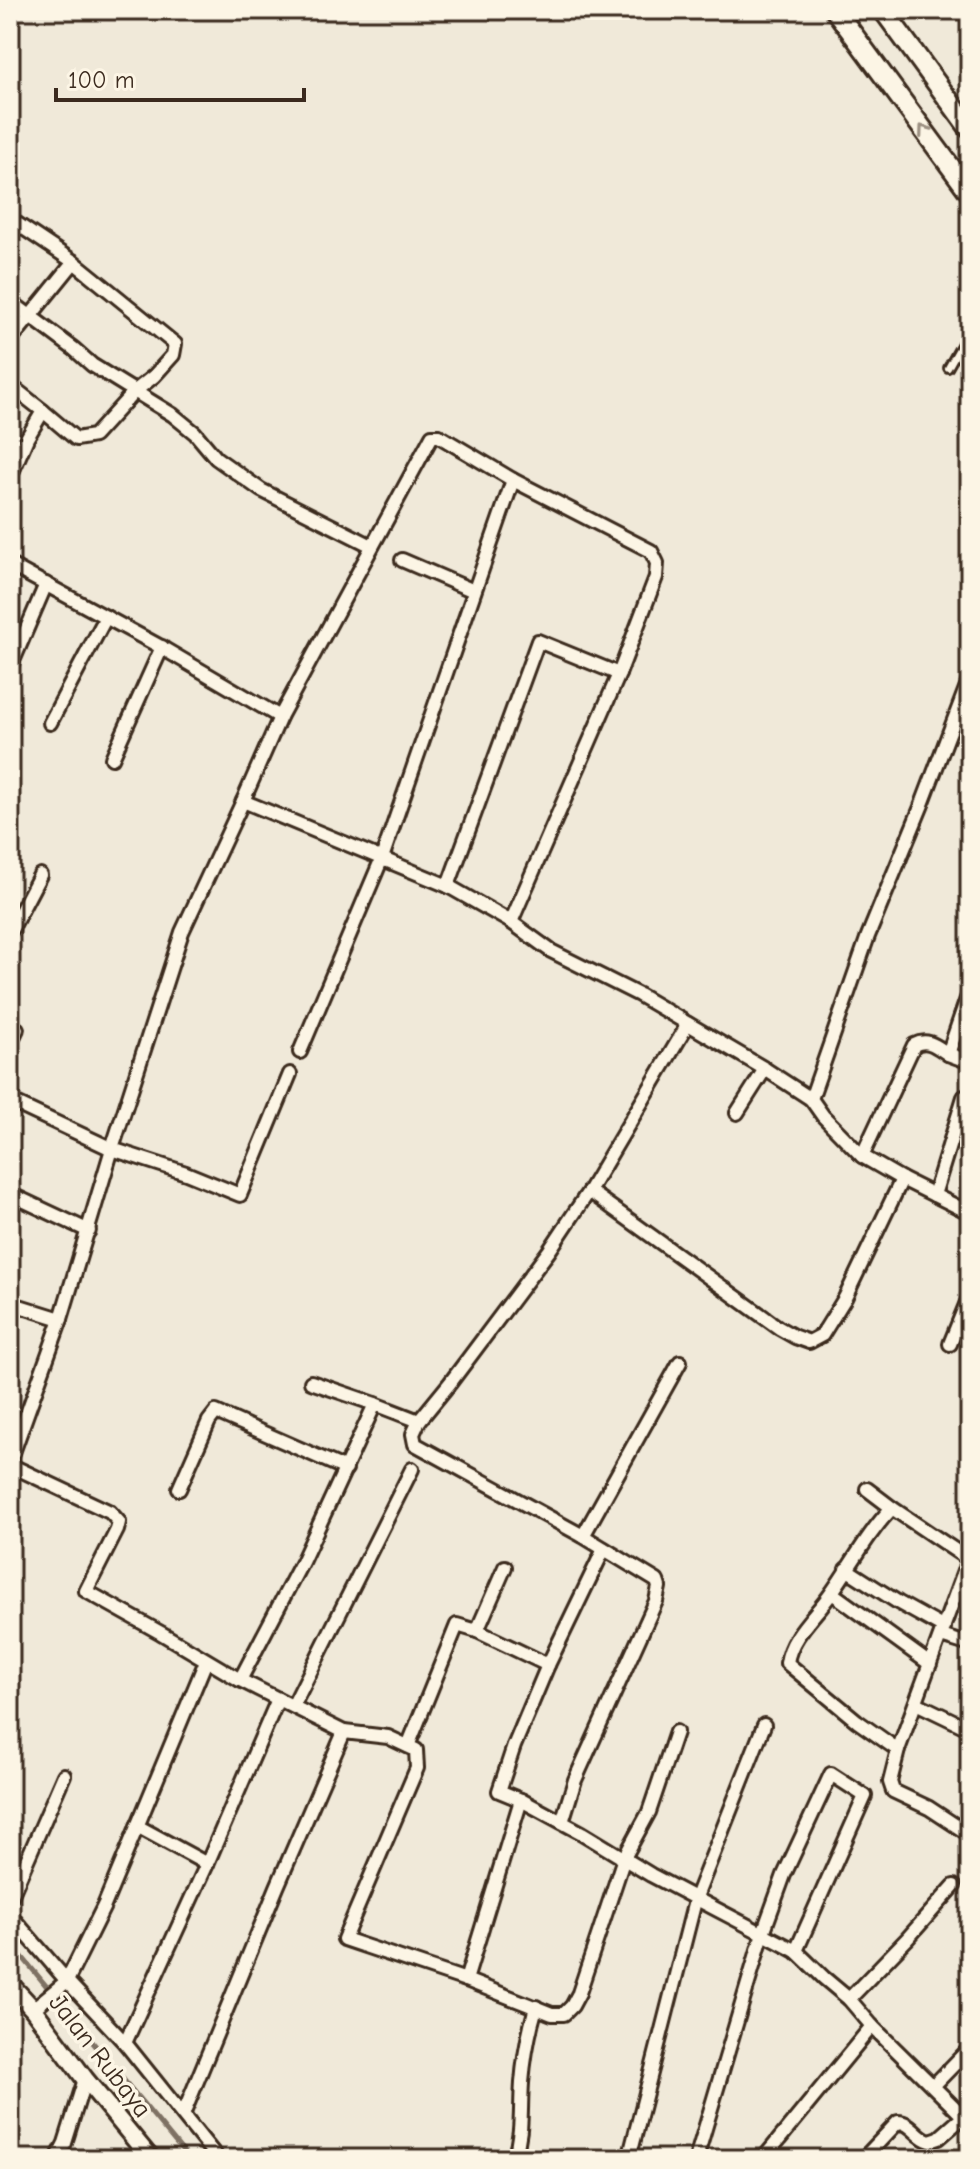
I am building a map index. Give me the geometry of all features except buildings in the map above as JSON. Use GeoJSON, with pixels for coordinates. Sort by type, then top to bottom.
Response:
{"type":"FeatureCollection","features":[{"type":"Feature","properties":{"kind":"main road"},"geometry":{"type":"LineString","coordinates":[[835,10],[970,193]]}},
{"type":"Feature","properties":{"kind":"main road"},"geometry":{"type":"LineString","coordinates":[[883,10],[970,129]]}},
{"type":"Feature","properties":{"kind":"street"},"geometry":{"type":"LineString","coordinates":[[10,219],[74,262],[175,344],[173,355],[154,376],[134,392],[94,436],[84,439],[76,439],[10,385]]}},
{"type":"Feature","properties":{"kind":"street"},"geometry":{"type":"LineString","coordinates":[[10,341],[74,262]]}},
{"type":"Feature","properties":{"kind":"street"},"geometry":{"type":"LineString","coordinates":[[10,301],[92,365],[173,415],[195,433],[216,458],[261,490],[372,546]]}},
{"type":"Feature","properties":{"kind":"street"},"geometry":{"type":"LineString","coordinates":[[10,477],[43,411]]}},
{"type":"Feature","properties":{"kind":"street"},"geometry":{"type":"LineString","coordinates":[[511,922],[619,674],[656,577],[657,563],[651,551],[513,480],[439,436],[432,436],[280,717],[182,932],[61,1319],[10,1463],[115,1517],[119,1522],[86,1591],[240,1680],[344,1732],[388,1737],[416,1750],[417,1768],[344,1939],[466,1980],[552,2014],[564,2014],[579,1993],[624,1858],[649,1812],[676,1732]]}},
{"type":"Feature","properties":{"kind":"street"},"geometry":{"type":"LineString","coordinates":[[300,1052],[382,858],[513,480]]}},
{"type":"Feature","properties":{"kind":"street"},"geometry":{"type":"LineString","coordinates":[[402,560],[474,591]]}},
{"type":"Feature","properties":{"kind":"street"},"geometry":{"type":"LineString","coordinates":[[10,565],[162,647],[280,717]]}},
{"type":"Feature","properties":{"kind":"street"},"geometry":{"type":"LineString","coordinates":[[10,668],[46,584]]}},
{"type":"Feature","properties":{"kind":"street"},"geometry":{"type":"LineString","coordinates":[[50,723],[106,617]]}},
{"type":"Feature","properties":{"kind":"street"},"geometry":{"type":"LineString","coordinates":[[448,886],[538,641],[619,674]]}},
{"type":"Feature","properties":{"kind":"street"},"geometry":{"type":"LineString","coordinates":[[112,758],[162,647]]}},
{"type":"Feature","properties":{"kind":"street"},"geometry":{"type":"LineString","coordinates":[[811,1099],[868,936],[970,678]]}},
{"type":"Feature","properties":{"kind":"street"},"geometry":{"type":"LineString","coordinates":[[243,801],[448,886],[511,922],[551,951],[639,995],[765,1069],[811,1099],[862,1156],[970,1213]]}},
{"type":"Feature","properties":{"kind":"street"},"geometry":{"type":"LineString","coordinates":[[10,932],[40,875]]}},
{"type":"Feature","properties":{"kind":"street"},"geometry":{"type":"LineString","coordinates":[[948,1054],[970,990]]}},
{"type":"Feature","properties":{"kind":"street"},"geometry":{"type":"LineString","coordinates":[[562,1822],[575,1780],[659,1592],[657,1581],[583,1536],[415,1444],[413,1434],[419,1421],[531,1275],[589,1191],[688,1024]]}},
{"type":"Feature","properties":{"kind":"street"},"geometry":{"type":"LineString","coordinates":[[10,1044],[17,1029]]}},
{"type":"Feature","properties":{"kind":"street"},"geometry":{"type":"LineString","coordinates":[[862,1156],[914,1045],[931,1043],[948,1054],[970,1062]]}},
{"type":"Feature","properties":{"kind":"street"},"geometry":{"type":"LineString","coordinates":[[737,1113],[765,1069]]}},
{"type":"Feature","properties":{"kind":"street"},"geometry":{"type":"LineString","coordinates":[[10,1101],[112,1149],[186,1173],[240,1195],[290,1074]]}},
{"type":"Feature","properties":{"kind":"street"},"geometry":{"type":"LineString","coordinates":[[934,1195],[964,1097]]}},
{"type":"Feature","properties":{"kind":"street"},"geometry":{"type":"LineString","coordinates":[[589,1191],[779,1328],[809,1342],[822,1335],[845,1298],[902,1179]]}},
{"type":"Feature","properties":{"kind":"street"},"geometry":{"type":"LineString","coordinates":[[10,1194],[89,1231]]}},
{"type":"Feature","properties":{"kind":"street"},"geometry":{"type":"LineString","coordinates":[[950,1344],[970,1295]]}},
{"type":"Feature","properties":{"kind":"street"},"geometry":{"type":"LineString","coordinates":[[10,1303],[61,1319]]}},
{"type":"Feature","properties":{"kind":"street"},"geometry":{"type":"LineString","coordinates":[[583,1536],[680,1362]]}},
{"type":"Feature","properties":{"kind":"street"},"geometry":{"type":"LineString","coordinates":[[311,1382],[419,1421]]}},
{"type":"Feature","properties":{"kind":"street"},"geometry":{"type":"LineString","coordinates":[[240,1680],[302,1562],[375,1404]]}},
{"type":"Feature","properties":{"kind":"street"},"geometry":{"type":"LineString","coordinates":[[179,1489],[209,1421],[216,1412],[346,1469]]}},
{"type":"Feature","properties":{"kind":"street"},"geometry":{"type":"LineString","coordinates":[[293,1706],[412,1469]]}},
{"type":"Feature","properties":{"kind":"street"},"geometry":{"type":"LineString","coordinates":[[867,1489],[969,1557],[898,1750],[890,1782],[893,1791],[929,1808],[970,1835]]}},
{"type":"Feature","properties":{"kind":"street"},"geometry":{"type":"LineString","coordinates":[[892,1508],[792,1645],[787,1663],[857,1721],[898,1750]]}},
{"type":"Feature","properties":{"kind":"street"},"geometry":{"type":"LineString","coordinates":[[604,1549],[548,1665],[499,1791],[562,1822],[651,1875],[796,1951],[849,1999],[966,2120],[930,2141],[923,2139],[907,2123],[898,2122],[863,2159]]}},
{"type":"Feature","properties":{"kind":"street"},"geometry":{"type":"LineString","coordinates":[[477,1631],[505,1567]]}},
{"type":"Feature","properties":{"kind":"street"},"geometry":{"type":"LineString","coordinates":[[846,1569],[942,1632],[970,1645]]}},
{"type":"Feature","properties":{"kind":"street"},"geometry":{"type":"LineString","coordinates":[[832,1593],[930,1664]]}},
{"type":"Feature","properties":{"kind":"street"},"geometry":{"type":"LineString","coordinates":[[408,1746],[457,1625],[477,1631],[548,1665]]}},
{"type":"Feature","properties":{"kind":"street"},"geometry":{"type":"LineString","coordinates":[[37,2006],[64,1983],[104,1906],[206,1661]]}},
{"type":"Feature","properties":{"kind":"street"},"geometry":{"type":"LineString","coordinates":[[125,2043],[278,1699]]}},
{"type":"Feature","properties":{"kind":"street"},"geometry":{"type":"LineString","coordinates":[[916,1703],[970,1729]]}},
{"type":"Feature","properties":{"kind":"street"},"geometry":{"type":"LineString","coordinates":[[629,2159],[696,1897],[764,1725]]}},
{"type":"Feature","properties":{"kind":"street"},"geometry":{"type":"LineString","coordinates":[[183,2115],[344,1732]]}},
{"type":"Feature","properties":{"kind":"street"},"geometry":{"type":"LineString","coordinates":[[696,2159],[763,1933],[784,1875],[831,1774],[865,1796],[796,1951]]}},
{"type":"Feature","properties":{"kind":"street"},"geometry":{"type":"LineString","coordinates":[[10,1899],[64,1775]]}},
{"type":"Feature","properties":{"kind":"street"},"geometry":{"type":"LineString","coordinates":[[466,1980],[521,1800]]}},
{"type":"Feature","properties":{"kind":"street"},"geometry":{"type":"LineString","coordinates":[[137,1826],[207,1864]]}},
{"type":"Feature","properties":{"kind":"street"},"geometry":{"type":"LineString","coordinates":[[849,1999],[954,1886]]}},
{"type":"Feature","properties":{"kind":"street"},"geometry":{"type":"LineString","coordinates":[[10,1915],[64,1983],[125,2043],[218,2159]]}},
{"type":"Feature","properties":{"kind":"street","name":"Jalan Rubaya"},"geometry":{"type":"LineString","coordinates":[[10,1984],[37,2006],[85,2079],[151,2159]]}},
{"type":"Feature","properties":{"kind":"street"},"geometry":{"type":"LineString","coordinates":[[514,2159],[521,2138],[522,2082],[536,2007]]}},
{"type":"Feature","properties":{"kind":"street"},"geometry":{"type":"LineString","coordinates":[[763,2159],[872,2026]]}},
{"type":"Feature","properties":{"kind":"street"},"geometry":{"type":"LineString","coordinates":[[934,2085],[970,2048]]}},
{"type":"Feature","properties":{"kind":"street"},"geometry":{"type":"LineString","coordinates":[[57,2159],[85,2079]]}},
{"type":"Feature","properties":{"kind":"lane"},"geometry":{"type":"LineString","coordinates":[[948,368],[970,329]]}},
{"type":"Feature","properties":{"kind":"waterway"},"geometry":{"type":"LineString","coordinates":[[10,1942],[189,2159]]}}]}
